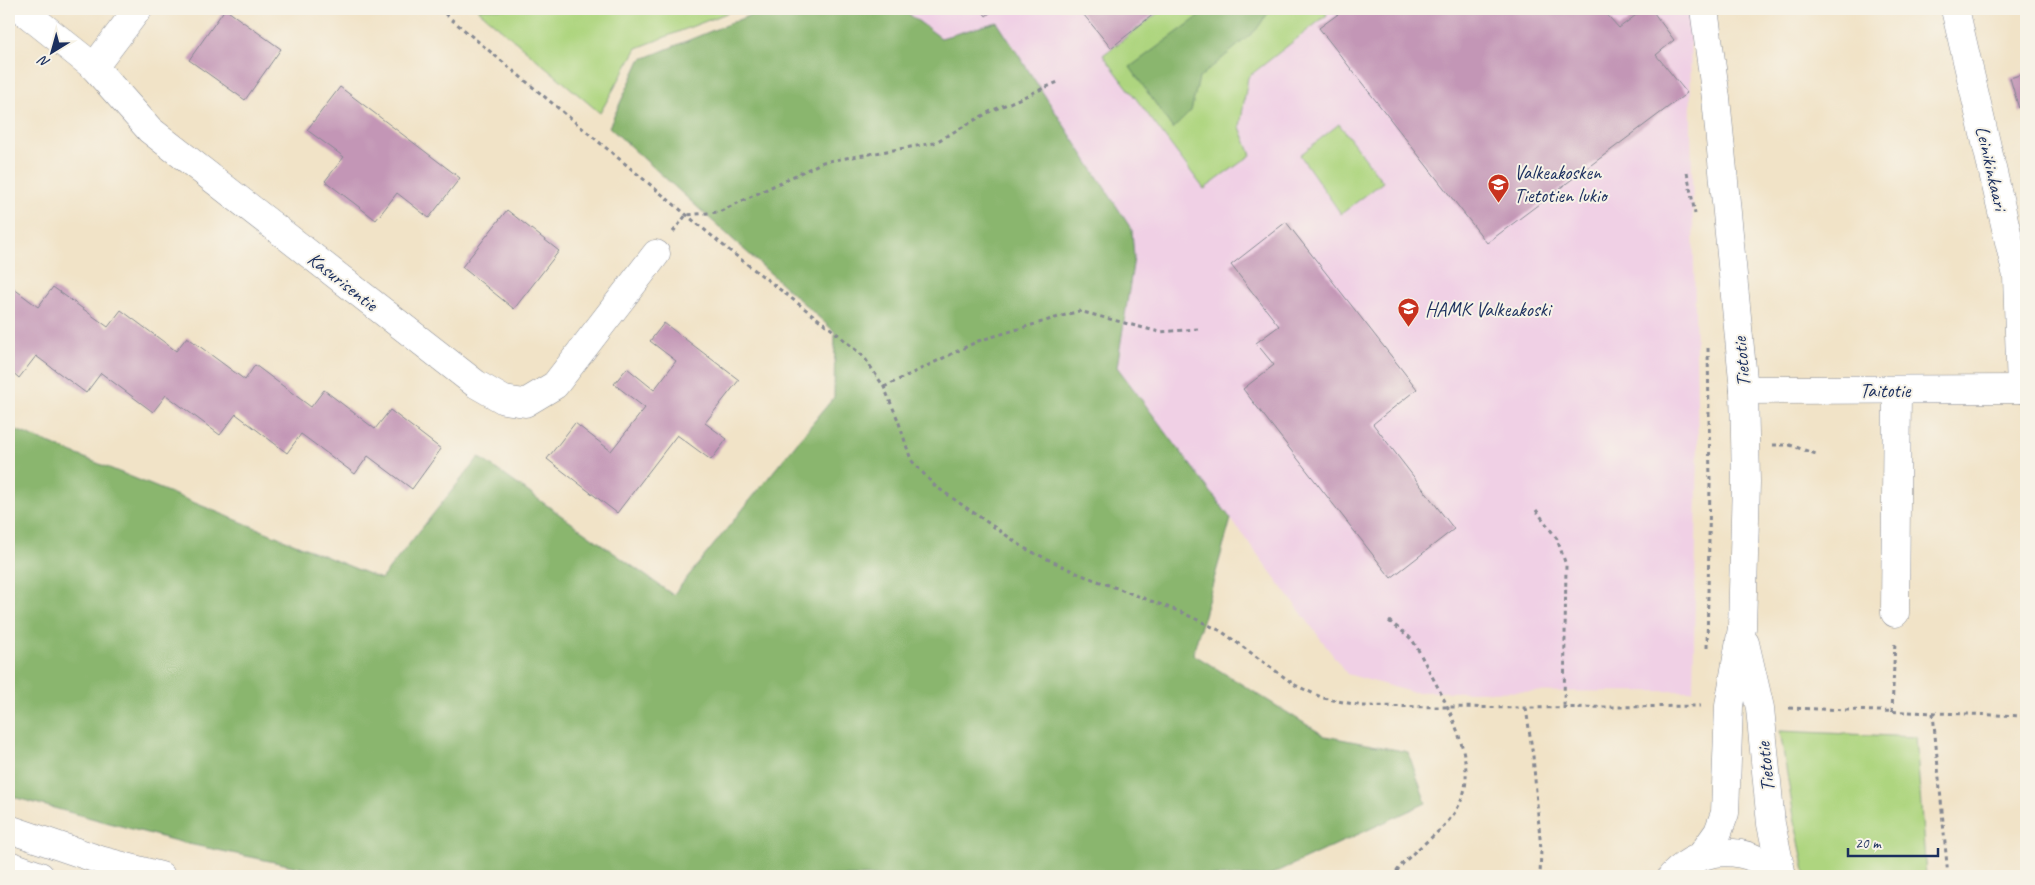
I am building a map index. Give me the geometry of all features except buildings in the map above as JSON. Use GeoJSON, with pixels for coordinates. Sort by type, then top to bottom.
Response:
{"type":"FeatureCollection","features":[{"type":"Feature","properties":{"kind":"street","name":"Kasurisentie"},"geometry":{"type":"LineString","coordinates":[[21,9],[94,67],[150,130],[476,384],[504,400],[525,403],[555,385],[656,254]]}},
{"type":"Feature","properties":{"kind":"street"},"geometry":{"type":"LineString","coordinates":[[94,67],[138,9]]}},
{"type":"Feature","properties":{"kind":"street","name":"Tietotie"},"geometry":{"type":"LineString","coordinates":[[1678,869],[1718,832],[1725,813],[1729,706],[1742,628],[1746,482],[1744,390],[1716,98],[1704,9]]}},
{"type":"Feature","properties":{"kind":"street","name":"Leinikinkaari"},"geometry":{"type":"LineString","coordinates":[[1955,9],[2017,276],[2024,389]]}},
{"type":"Feature","properties":{"kind":"street","name":"Taitotie"},"geometry":{"type":"LineString","coordinates":[[1744,390],[2024,389]]}},
{"type":"Feature","properties":{"kind":"street"},"geometry":{"type":"LineString","coordinates":[[1896,390],[1896,613]]}},
{"type":"Feature","properties":{"kind":"street","name":"Tietotie"},"geometry":{"type":"LineString","coordinates":[[1742,628],[1760,708],[1771,824],[1781,876]]}},
{"type":"Feature","properties":{"kind":"street"},"geometry":{"type":"LineString","coordinates":[[9,829],[100,860],[161,876]]}},
{"type":"Feature","properties":{"kind":"street"},"geometry":{"type":"LineString","coordinates":[[1678,869],[1715,853],[1742,854],[1760,860],[1781,876]]}},
{"type":"Feature","properties":{"kind":"street"},"geometry":{"type":"LineString","coordinates":[[9,865],[40,876]]}},
{"type":"Feature","properties":{"kind":"path"},"geometry":{"type":"LineString","coordinates":[[439,9],[686,215],[864,357],[884,387],[898,420],[911,460],[935,486],[1026,549],[1079,574],[1181,612],[1221,631],[1295,685],[1323,698],[1363,706],[1449,708],[1729,706]]}},
{"type":"Feature","properties":{"kind":"path"},"geometry":{"type":"LineString","coordinates":[[686,215],[719,212],[823,162],[934,143],[991,110],[1058,82]]}},
{"type":"Feature","properties":{"kind":"path"},"geometry":{"type":"LineString","coordinates":[[1688,172],[1696,216]]}},
{"type":"Feature","properties":{"kind":"path"},"geometry":{"type":"LineString","coordinates":[[884,387],[978,341],[1079,311],[1159,332],[1198,329]]}},
{"type":"Feature","properties":{"kind":"path"},"geometry":{"type":"LineString","coordinates":[[1707,648],[1710,484],[1708,345]]}},
{"type":"Feature","properties":{"kind":"path"},"geometry":{"type":"LineString","coordinates":[[1536,510],[1557,539],[1566,564],[1564,708]]}},
{"type":"Feature","properties":{"kind":"path"},"geometry":{"type":"LineString","coordinates":[[1892,712],[1896,613]]}},
{"type":"Feature","properties":{"kind":"path"},"geometry":{"type":"LineString","coordinates":[[1389,621],[1412,639],[1449,708],[1465,762],[1466,783],[1461,802],[1448,823],[1425,843],[1394,876]]}},
{"type":"Feature","properties":{"kind":"path"},"geometry":{"type":"LineString","coordinates":[[1526,708],[1538,812],[1542,860],[1540,876]]}},
{"type":"Feature","properties":{"kind":"path"},"geometry":{"type":"LineString","coordinates":[[1760,708],[2026,716]]}},
{"type":"Feature","properties":{"kind":"path"},"geometry":{"type":"LineString","coordinates":[[1933,713],[1948,875],[1963,876]]}},
{"type":"Feature","properties":{"kind":"shaded area","name":"HAMK Valkeakoski"},"geometry":{"type":"Polygon","coordinates":[[[902,9],[1690,9],[1698,442],[1693,691],[1411,692],[1347,674],[1117,367],[1134,258],[996,22],[941,38],[902,9]]]}},
{"type":"Feature","properties":{"kind":"green space"},"geometry":{"type":"Polygon","coordinates":[[[477,9],[737,9],[637,48],[600,113],[477,9]]]}},
{"type":"Feature","properties":{"kind":"green space"},"geometry":{"type":"Polygon","coordinates":[[[765,9],[902,9],[941,38],[997,22],[1132,230],[1134,258],[1117,367],[1231,519],[1193,654],[1325,736],[1408,752],[1426,803],[1268,876],[341,876],[184,843],[9,796],[9,427],[381,579],[479,457],[673,595],[834,397],[835,332],[609,127],[640,60],[765,9]]]}},
{"type":"Feature","properties":{"kind":"green space"},"geometry":{"type":"Polygon","coordinates":[[[1163,9],[1324,9],[1327,15],[1248,77],[1240,127],[1251,155],[1204,189],[1103,55],[1163,9]]]}},
{"type":"Feature","properties":{"kind":"green space"},"geometry":{"type":"Polygon","coordinates":[[[1209,9],[1271,9],[1256,30],[1199,78],[1191,111],[1173,129],[1130,67],[1209,9]]]}},
{"type":"Feature","properties":{"kind":"green space"},"geometry":{"type":"Polygon","coordinates":[[[1339,124],[1383,182],[1341,214],[1300,155],[1339,124]]]}},
{"type":"Feature","properties":{"kind":"green space"},"geometry":{"type":"Polygon","coordinates":[[[1780,731],[1916,737],[1926,876],[1806,876],[1780,731]]]}},
{"type":"Feature","properties":{"kind":"place","name":"Valkeakosken Tietotien lukio"},"geometry":{"type":"Point","coordinates":[1498,203]}},
{"type":"Feature","properties":{"kind":"place","name":"HAMK Valkeakoski"},"geometry":{"type":"Point","coordinates":[1409,328]}}]}
